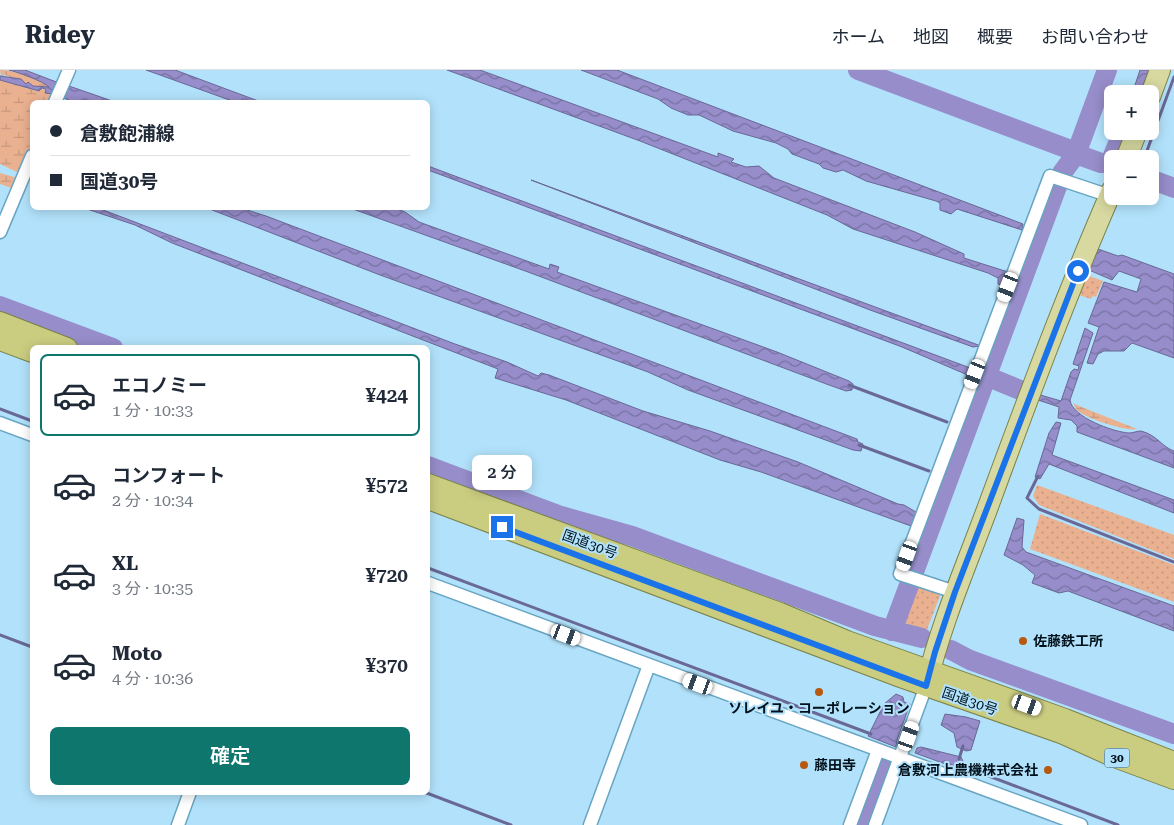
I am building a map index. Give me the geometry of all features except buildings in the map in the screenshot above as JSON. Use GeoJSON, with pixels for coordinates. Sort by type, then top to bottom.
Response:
{"type":"FeatureCollection","features":[{"type":"Feature","properties":{"kind":"highway"},"geometry":{"type":"LineString","coordinates":[[0,322],[59,345]]}},
{"type":"Feature","properties":{"kind":"highway"},"geometry":{"type":"LineString","coordinates":[[0,340],[30,351]]}},
{"type":"Feature","properties":{"kind":"highway","name":"国道30号"},"geometry":{"type":"LineString","coordinates":[[430,485],[928,678],[1112,756],[1174,779]]}},
{"type":"Feature","properties":{"kind":"highway","name":"国道30号"},"geometry":{"type":"LineString","coordinates":[[430,500],[928,678],[1065,719],[1174,762]]}},
{"type":"Feature","properties":{"kind":"main road"},"geometry":{"type":"LineString","coordinates":[[1154,85],[1160,70]]}},
{"type":"Feature","properties":{"kind":"main road"},"geometry":{"type":"LineString","coordinates":[[928,678],[955,592],[971,554],[1054,330],[1106,205]]}},
{"type":"Feature","properties":{"kind":"street"},"geometry":{"type":"LineString","coordinates":[[56,100],[69,70]]}},
{"type":"Feature","properties":{"kind":"street"},"geometry":{"type":"LineString","coordinates":[[0,232],[30,161]]}},
{"type":"Feature","properties":{"kind":"street"},"geometry":{"type":"LineString","coordinates":[[955,592],[900,574],[1050,176],[1104,191]]}},
{"type":"Feature","properties":{"kind":"street"},"geometry":{"type":"LineString","coordinates":[[0,423],[30,434]]}},
{"type":"Feature","properties":{"kind":"street"},"geometry":{"type":"LineString","coordinates":[[430,584],[1082,825]]}},
{"type":"Feature","properties":{"kind":"street"},"geometry":{"type":"LineString","coordinates":[[590,825],[649,665]]}},
{"type":"Feature","properties":{"kind":"street"},"geometry":{"type":"LineString","coordinates":[[875,825],[901,758],[928,678]]}},
{"type":"Feature","properties":{"kind":"street"},"geometry":{"type":"LineString","coordinates":[[850,825],[878,750]]}},
{"type":"Feature","properties":{"kind":"street"},"geometry":{"type":"LineString","coordinates":[[178,825],[189,795]]}},
{"type":"Feature","properties":{"kind":"green space"},"geometry":{"type":"Polygon","coordinates":[[[0,70],[26,75],[46,84],[50,88],[33,86],[5,75],[1,76],[0,70]]]}},
{"type":"Feature","properties":{"kind":"green space"},"geometry":{"type":"Polygon","coordinates":[[[0,80],[37,91],[41,88],[54,94],[52,100],[30,100],[30,151],[21,174],[0,164],[0,80]]]}},
{"type":"Feature","properties":{"kind":"green space"},"geometry":{"type":"Polygon","coordinates":[[[0,173],[18,178],[14,189],[0,184],[0,173]]]}},
{"type":"Feature","properties":{"kind":"green space"},"geometry":{"type":"Polygon","coordinates":[[[1084,274],[1103,281],[1096,297],[1093,296],[1091,299],[1076,294],[1084,274]]]}},
{"type":"Feature","properties":{"kind":"green space"},"geometry":{"type":"Polygon","coordinates":[[[1073,403],[1137,429],[1116,426],[1097,420],[1081,413],[1073,403]]]}},
{"type":"Feature","properties":{"kind":"green space"},"geometry":{"type":"Polygon","coordinates":[[[1037,485],[1174,535],[1174,559],[1039,505],[1033,496],[1037,485]]]}},
{"type":"Feature","properties":{"kind":"green space"},"geometry":{"type":"Polygon","coordinates":[[[1040,514],[1174,565],[1174,602],[1030,549],[1040,514]]]}},
{"type":"Feature","properties":{"kind":"green space"},"geometry":{"type":"Polygon","coordinates":[[[915,583],[941,593],[926,632],[901,621],[915,583]]]}},
{"type":"Feature","properties":{"kind":"water"},"geometry":{"type":"Polygon","coordinates":[[[9,70],[25,70],[59,83],[54,94],[45,93],[46,89],[42,88],[39,91],[0,80],[0,76],[21,79],[26,84],[28,82],[33,86],[49,87],[9,70]]]}},
{"type":"Feature","properties":{"kind":"water"},"geometry":{"type":"Polygon","coordinates":[[[146,70],[175,70],[256,100],[229,100],[146,70]]]}},
{"type":"Feature","properties":{"kind":"water"},"geometry":{"type":"Polygon","coordinates":[[[447,70],[480,70],[718,157],[718,153],[734,159],[731,162],[746,167],[759,166],[774,178],[915,232],[964,254],[964,258],[1008,272],[1004,286],[998,284],[998,278],[988,273],[853,229],[827,215],[640,141],[447,70]]]}},
{"type":"Feature","properties":{"kind":"water"},"geometry":{"type":"Polygon","coordinates":[[[581,70],[617,70],[1023,224],[1022,230],[957,209],[951,214],[940,210],[940,203],[936,201],[866,181],[843,170],[836,172],[823,168],[819,164],[792,154],[788,149],[776,143],[733,131],[699,115],[688,115],[671,108],[658,99],[581,70]]]}},
{"type":"Feature","properties":{"kind":"water"},"geometry":{"type":"Polygon","coordinates":[[[1140,70],[1149,70],[1143,85],[1135,85],[1140,70]]]}},
{"type":"Feature","properties":{"kind":"water"},"geometry":{"type":"Polygon","coordinates":[[[69,86],[109,100],[68,100],[63,97],[69,86]]]}},
{"type":"Feature","properties":{"kind":"water"},"geometry":{"type":"Polygon","coordinates":[[[430,167],[973,369],[970,376],[902,347],[430,171],[430,167]]]}},
{"type":"Feature","properties":{"kind":"water"},"geometry":{"type":"Polygon","coordinates":[[[531,180],[981,346],[973,347],[870,310],[531,180]]]}},
{"type":"Feature","properties":{"kind":"water"},"geometry":{"type":"Polygon","coordinates":[[[90,210],[103,210],[507,362],[538,376],[541,373],[549,375],[643,411],[710,431],[798,462],[904,505],[916,512],[911,526],[761,472],[720,460],[566,400],[495,378],[498,369],[172,243],[135,225],[90,210]]]}},
{"type":"Feature","properties":{"kind":"water"},"geometry":{"type":"Polygon","coordinates":[[[212,210],[247,210],[266,216],[857,439],[858,442],[863,444],[861,451],[853,450],[688,390],[648,372],[380,275],[212,210]]]}},
{"type":"Feature","properties":{"kind":"water"},"geometry":{"type":"Polygon","coordinates":[[[356,210],[400,210],[419,222],[549,269],[550,264],[559,267],[557,272],[777,352],[849,381],[853,384],[852,390],[846,391],[829,385],[528,272],[356,210]]]}},
{"type":"Feature","properties":{"kind":"water"},"geometry":{"type":"Polygon","coordinates":[[[1098,249],[1118,256],[1122,255],[1174,274],[1174,358],[1132,343],[1124,351],[1104,351],[1098,354],[1093,364],[1087,363],[1099,327],[1088,323],[1104,282],[1137,292],[1141,279],[1119,271],[1112,280],[1089,270],[1098,249]]]}},
{"type":"Feature","properties":{"kind":"water"},"geometry":{"type":"Polygon","coordinates":[[[1085,328],[1093,333],[1070,400],[1072,406],[1085,418],[1104,427],[1129,433],[1141,431],[1151,435],[1174,451],[1174,468],[1077,432],[1077,426],[1071,420],[1058,418],[1059,407],[1035,399],[1037,394],[1061,401],[1071,372],[1074,369],[1078,370],[1079,366],[1073,364],[1085,328]]]}},
{"type":"Feature","properties":{"kind":"water"},"geometry":{"type":"Polygon","coordinates":[[[1056,422],[1061,423],[1052,455],[1174,500],[1174,513],[1049,464],[1040,479],[1035,477],[1049,433],[1056,422]]]}},
{"type":"Feature","properties":{"kind":"water"},"geometry":{"type":"Polygon","coordinates":[[[1017,518],[1024,520],[1022,547],[1026,552],[1174,606],[1174,631],[1068,591],[1059,593],[1032,583],[1035,575],[1023,565],[1004,555],[1017,518]]]}},
{"type":"Feature","properties":{"kind":"water"},"geometry":{"type":"Polygon","coordinates":[[[896,694],[903,697],[904,702],[910,704],[896,747],[868,736],[884,704],[896,694]]]}},
{"type":"Feature","properties":{"kind":"water"},"geometry":{"type":"Polygon","coordinates":[[[945,714],[980,721],[971,750],[966,751],[957,747],[954,733],[941,725],[945,714]]]}},
{"type":"Feature","properties":{"kind":"water"},"geometry":{"type":"Polygon","coordinates":[[[921,747],[961,757],[964,763],[962,770],[915,753],[917,748],[921,747]]]}},
{"type":"Feature","properties":{"kind":"waterway"},"geometry":{"type":"LineString","coordinates":[[858,70],[1071,150],[1076,154],[1107,70]]}},
{"type":"Feature","properties":{"kind":"waterway"},"geometry":{"type":"LineString","coordinates":[[1147,150],[1174,77]]}},
{"type":"Feature","properties":{"kind":"waterway"},"geometry":{"type":"LineString","coordinates":[[892,631],[1062,173],[1076,154],[1101,163],[1110,163],[1119,140]]}},
{"type":"Feature","properties":{"kind":"waterway"},"geometry":{"type":"LineString","coordinates":[[1159,182],[1174,188]]}},
{"type":"Feature","properties":{"kind":"waterway"},"geometry":{"type":"LineString","coordinates":[[0,306],[105,345]]}},
{"type":"Feature","properties":{"kind":"waterway"},"geometry":{"type":"LineString","coordinates":[[986,376],[1020,390]]}},
{"type":"Feature","properties":{"kind":"waterway"},"geometry":{"type":"LineString","coordinates":[[982,377],[986,378]]}},
{"type":"Feature","properties":{"kind":"waterway"},"geometry":{"type":"LineString","coordinates":[[849,385],[947,422]]}},
{"type":"Feature","properties":{"kind":"waterway"},"geometry":{"type":"LineString","coordinates":[[0,409],[30,420]]}},
{"type":"Feature","properties":{"kind":"waterway"},"geometry":{"type":"LineString","coordinates":[[859,445],[929,471]]}},
{"type":"Feature","properties":{"kind":"waterway"},"geometry":{"type":"LineString","coordinates":[[430,467],[561,516],[632,536],[875,626],[922,638]]}},
{"type":"Feature","properties":{"kind":"waterway"},"geometry":{"type":"LineString","coordinates":[[1038,476],[1027,498],[1039,509],[1174,562]]}},
{"type":"Feature","properties":{"kind":"waterway"},"geometry":{"type":"LineString","coordinates":[[927,524],[931,526]]}},
{"type":"Feature","properties":{"kind":"waterway"},"geometry":{"type":"LineString","coordinates":[[430,569],[871,734]]}},
{"type":"Feature","properties":{"kind":"waterway"},"geometry":{"type":"LineString","coordinates":[[0,635],[30,646]]}},
{"type":"Feature","properties":{"kind":"waterway"},"geometry":{"type":"LineString","coordinates":[[951,650],[970,660],[1174,734]]}},
{"type":"Feature","properties":{"kind":"waterway"},"geometry":{"type":"LineString","coordinates":[[992,676],[994,669]]}},
{"type":"Feature","properties":{"kind":"waterway"},"geometry":{"type":"LineString","coordinates":[[959,759],[963,746]]}},
{"type":"Feature","properties":{"kind":"waterway"},"geometry":{"type":"LineString","coordinates":[[859,825],[882,764]]}},
{"type":"Feature","properties":{"kind":"waterway"},"geometry":{"type":"LineString","coordinates":[[960,765],[1118,825]]}},
{"type":"Feature","properties":{"kind":"waterway"},"geometry":{"type":"LineString","coordinates":[[430,794],[511,825]]}},
{"type":"Feature","properties":{"kind":"place","name":"佐藤鉄工所"},"geometry":{"type":"Point","coordinates":[1023,641]}},
{"type":"Feature","properties":{"kind":"place","name":"ソレイユ・コーポレーション"},"geometry":{"type":"Point","coordinates":[819,692]}},
{"type":"Feature","properties":{"kind":"place","name":"藤田寺"},"geometry":{"type":"Point","coordinates":[804,765]}},
{"type":"Feature","properties":{"kind":"place","name":"倉敷河上農機株式会社"},"geometry":{"type":"Point","coordinates":[1048,770]}},
{"type":"Feature","properties":{"kind":"route"},"geometry":{"type":"LineString","coordinates":[[502,527],[926,686],[955,592],[971,554],[1031,389],[1078,271]]}}]}
